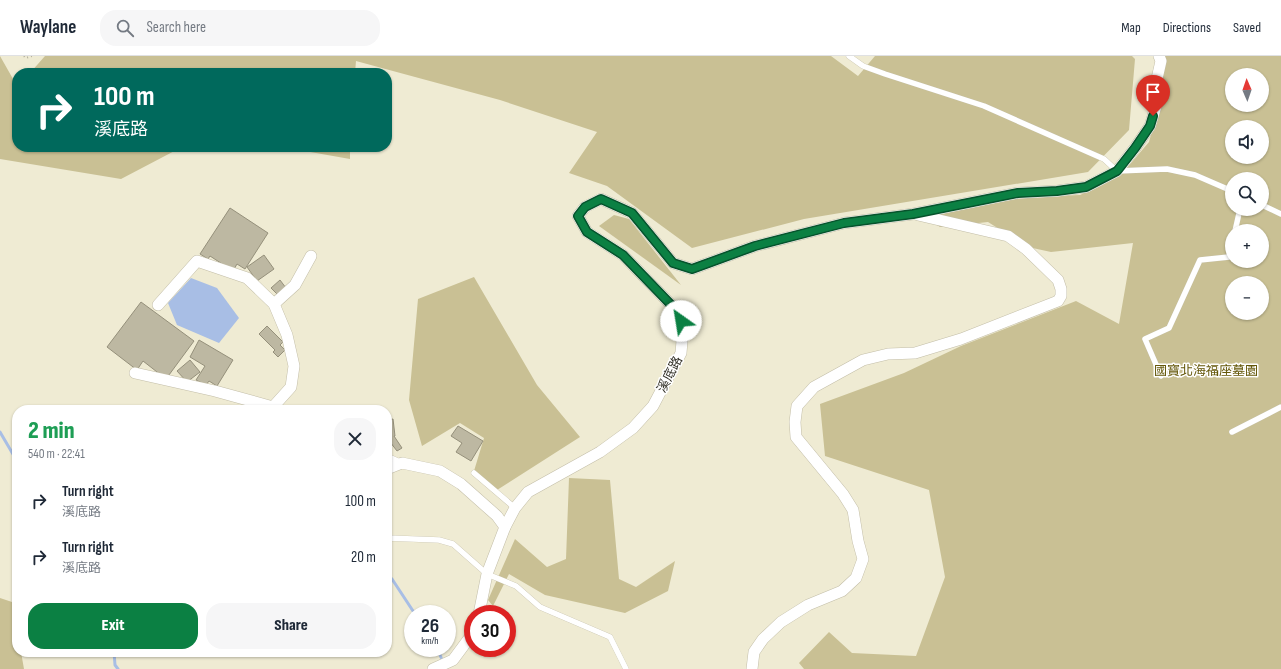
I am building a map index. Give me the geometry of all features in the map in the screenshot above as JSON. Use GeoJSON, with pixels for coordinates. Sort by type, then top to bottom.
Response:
{"type":"FeatureCollection","features":[{"type":"Feature","properties":{"kind":"street","name":"溪底路"},"geometry":{"type":"LineString","coordinates":[[481,605],[487,574],[505,527],[515,508],[528,492],[600,452],[633,428],[653,406],[680,353],[683,329],[679,313],[623,255],[587,232],[578,216],[585,207],[601,199],[632,213],[673,263],[692,269],[755,246],[836,225],[913,214],[1018,193],[1057,191],[1086,187],[1117,171],[1150,126],[1156,106],[1156,83],[1161,61],[1159,56]]}},
{"type":"Feature","properties":{"kind":"street"},"geometry":{"type":"LineString","coordinates":[[752,669],[754,652],[763,639],[781,622],[808,605],[842,591],[856,578],[863,559],[858,541],[853,510],[796,437],[795,422],[797,406],[814,387],[863,360],[888,354],[915,353],[961,339],[1058,301],[1061,296],[1061,289],[1058,280],[1026,249],[1008,236],[913,214]]}},
{"type":"Feature","properties":{"kind":"street"},"geometry":{"type":"LineString","coordinates":[[274,304],[294,285],[311,256]]}},
{"type":"Feature","properties":{"kind":"street"},"geometry":{"type":"LineString","coordinates":[[158,305],[197,261],[247,278],[274,304],[287,335],[294,366],[291,387],[278,405]]}},
{"type":"Feature","properties":{"kind":"street"},"geometry":{"type":"LineString","coordinates":[[135,373],[215,391],[262,405]]}},
{"type":"Feature","properties":{"kind":"street"},"geometry":{"type":"LineString","coordinates":[[392,467],[402,463],[440,471],[456,481],[497,516],[505,527]]}},
{"type":"Feature","properties":{"kind":"street"},"geometry":{"type":"LineString","coordinates":[[433,669],[453,660],[464,645]]}},
{"type":"Feature","properties":{"kind":"lane"},"geometry":{"type":"LineString","coordinates":[[849,56],[863,66],[884,74],[984,106],[1104,159],[1117,171],[1167,170],[1195,175],[1225,187]]}},
{"type":"Feature","properties":{"kind":"lane"},"geometry":{"type":"LineString","coordinates":[[1269,208],[1281,214]]}},
{"type":"Feature","properties":{"kind":"lane"},"geometry":{"type":"LineString","coordinates":[[1161,376],[1145,339],[1169,328],[1200,260],[1225,257]]}},
{"type":"Feature","properties":{"kind":"lane"},"geometry":{"type":"LineString","coordinates":[[1232,432],[1281,407]]}},
{"type":"Feature","properties":{"kind":"lane"},"geometry":{"type":"LineString","coordinates":[[392,458],[402,463]]}},
{"type":"Feature","properties":{"kind":"lane"},"geometry":{"type":"LineString","coordinates":[[474,473],[515,508]]}},
{"type":"Feature","properties":{"kind":"lane"},"geometry":{"type":"LineString","coordinates":[[392,538],[439,540],[453,544],[487,574],[516,586],[540,607],[610,637],[626,669]]}},
{"type":"Feature","properties":{"kind":"path"},"geometry":{"type":"LineString","coordinates":[[24,56],[26,58],[32,56]]}},
{"type":"Feature","properties":{"kind":"green space"},"geometry":{"type":"Polygon","coordinates":[[[0,56],[12,77],[12,152],[172,152],[121,179],[0,159],[0,56]]]}},
{"type":"Feature","properties":{"kind":"green space"},"geometry":{"type":"Polygon","coordinates":[[[45,56],[831,56],[858,76],[875,56],[1132,56],[1135,59],[1129,130],[1088,172],[804,219],[692,248],[607,186],[569,173],[597,132],[500,100],[392,71],[392,68],[382,68],[356,61],[355,68],[34,68],[45,56]]]}},
{"type":"Feature","properties":{"kind":"green space","name":"國寶北海福座墓園"},"geometry":{"type":"Polygon","coordinates":[[[1156,56],[1281,56],[1281,669],[804,669],[799,663],[829,632],[852,653],[916,656],[945,577],[929,490],[825,456],[820,404],[904,373],[961,346],[1076,301],[1119,324],[1133,243],[1051,252],[1028,247],[988,222],[940,227],[920,214],[1002,198],[1080,195],[1120,176],[1149,142],[1158,108],[1156,56]]]}},
{"type":"Feature","properties":{"kind":"green space"},"geometry":{"type":"Polygon","coordinates":[[[310,152],[350,152],[350,159],[310,152]]]}},
{"type":"Feature","properties":{"kind":"green space"},"geometry":{"type":"Polygon","coordinates":[[[614,215],[629,219],[681,285],[599,226],[614,215]]]}},
{"type":"Feature","properties":{"kind":"green space"},"geometry":{"type":"Polygon","coordinates":[[[474,277],[537,385],[580,437],[497,490],[474,471],[484,438],[460,423],[422,446],[409,400],[418,299],[474,277]]]}},
{"type":"Feature","properties":{"kind":"green space"},"geometry":{"type":"Polygon","coordinates":[[[569,478],[610,480],[619,579],[636,587],[675,561],[668,591],[625,613],[545,595],[509,574],[494,605],[488,600],[515,539],[547,567],[566,559],[569,478]]]}},
{"type":"Feature","properties":{"kind":"green space"},"geometry":{"type":"Polygon","coordinates":[[[0,598],[12,602],[12,657],[22,657],[24,669],[0,669],[0,598]]]}},
{"type":"Feature","properties":{"kind":"water"},"geometry":{"type":"Polygon","coordinates":[[[191,278],[217,288],[239,318],[219,343],[177,325],[168,303],[191,278]]]}},
{"type":"Feature","properties":{"kind":"building"},"geometry":{"type":"Polygon","coordinates":[[[230,208],[268,233],[245,269],[237,264],[233,271],[210,256],[208,259],[200,254],[230,208]]]}},
{"type":"Feature","properties":{"kind":"building"},"geometry":{"type":"Polygon","coordinates":[[[264,255],[274,269],[257,281],[247,267],[264,255]]]}},
{"type":"Feature","properties":{"kind":"building"},"geometry":{"type":"Polygon","coordinates":[[[280,280],[286,288],[278,295],[271,288],[280,280]]]}},
{"type":"Feature","properties":{"kind":"building"},"geometry":{"type":"Polygon","coordinates":[[[141,302],[194,341],[166,379],[143,361],[137,370],[107,347],[141,302]]]}},
{"type":"Feature","properties":{"kind":"building"},"geometry":{"type":"Polygon","coordinates":[[[267,326],[283,342],[280,345],[285,350],[278,357],[273,352],[275,350],[259,334],[267,326]]]}},
{"type":"Feature","properties":{"kind":"building"},"geometry":{"type":"Polygon","coordinates":[[[199,340],[233,360],[217,386],[209,381],[206,385],[196,380],[205,366],[190,357],[199,340]]]}},
{"type":"Feature","properties":{"kind":"building"},"geometry":{"type":"Polygon","coordinates":[[[190,360],[200,372],[187,382],[177,371],[190,360]]]}},
{"type":"Feature","properties":{"kind":"building"},"geometry":{"type":"Polygon","coordinates":[[[392,419],[394,436],[402,448],[397,451],[392,444],[392,419]]]}},
{"type":"Feature","properties":{"kind":"building"},"geometry":{"type":"Polygon","coordinates":[[[458,426],[483,441],[471,461],[456,452],[462,443],[451,436],[458,426]]]}},
{"type":"Feature","properties":{"kind":"waterway"},"geometry":{"type":"LineString","coordinates":[[0,432],[12,452]]}},
{"type":"Feature","properties":{"kind":"waterway"},"geometry":{"type":"LineString","coordinates":[[392,579],[409,605]]}},
{"type":"Feature","properties":{"kind":"waterway"},"geometry":{"type":"LineString","coordinates":[[114,657],[115,665],[118,669]]}},
{"type":"Feature","properties":{"kind":"waterway"},"geometry":{"type":"LineString","coordinates":[[441,657],[443,662]]}},
{"type":"Feature","properties":{"kind":"route"},"geometry":{"type":"LineString","coordinates":[[681,321],[679,313],[623,255],[587,232],[578,216],[585,207],[601,199],[632,213],[673,263],[692,269],[755,246],[844,223],[913,214],[1018,193],[1057,191],[1086,187],[1117,171],[1150,126],[1153,116]]}}]}
